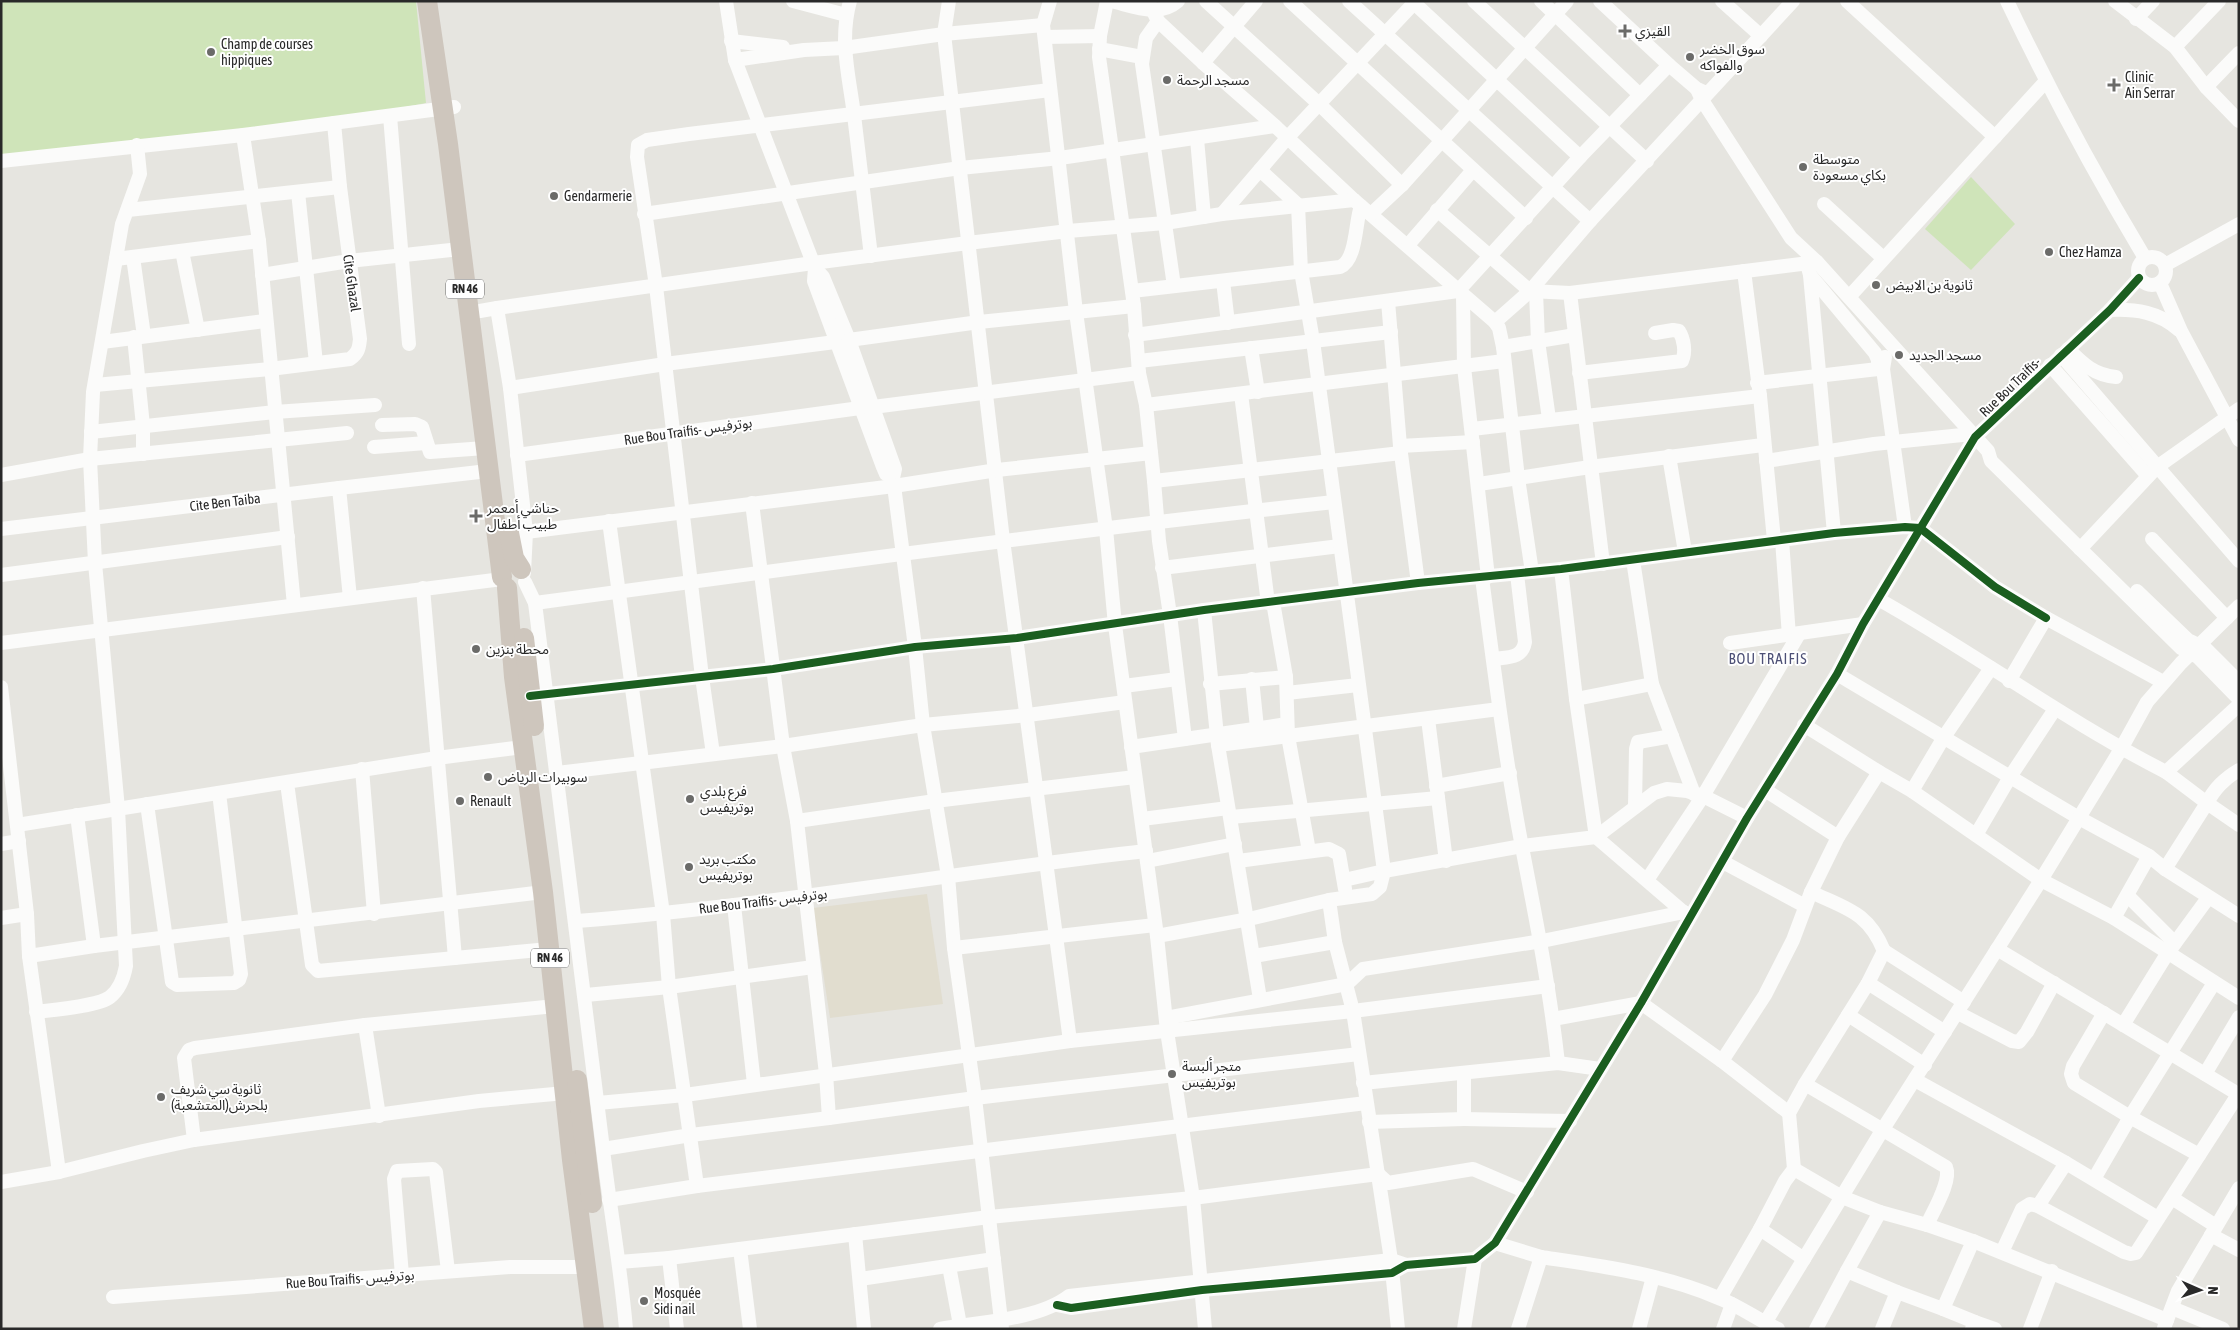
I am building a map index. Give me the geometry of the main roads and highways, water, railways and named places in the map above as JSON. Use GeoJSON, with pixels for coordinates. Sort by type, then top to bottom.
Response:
{"type":"FeatureCollection","features":[{"type":"Feature","properties":{"kind":"highway","name":"RN 46"},"geometry":{"type":"LineString","coordinates":[[427,1],[489,310],[508,524],[514,558],[514,677],[543,892],[564,1093],[588,1267],[594,1329]]}},
{"type":"Feature","properties":{"kind":"highway","name":"RN 46"},"geometry":{"type":"LineString","coordinates":[[440,1],[460,249],[485,448],[488,471],[539,695],[608,1329]]}},
{"type":"Feature","properties":{"kind":"place","name":"القيزي"},"geometry":{"type":"Point","coordinates":[1625,31]}},
{"type":"Feature","properties":{"kind":"place","name":"Champ de courses hippiques"},"geometry":{"type":"Point","coordinates":[211,52]}},
{"type":"Feature","properties":{"kind":"place","name":"سوق الخضر والفواكه"},"geometry":{"type":"Point","coordinates":[1690,57]}},
{"type":"Feature","properties":{"kind":"place","name":"مسجد الرحمة"},"geometry":{"type":"Point","coordinates":[1167,80]}},
{"type":"Feature","properties":{"kind":"place","name":"Clinic Ain Serrar"},"geometry":{"type":"Point","coordinates":[2114,85]}},
{"type":"Feature","properties":{"kind":"place","name":"متوسطة بكاي مسعودة"},"geometry":{"type":"Point","coordinates":[1803,167]}},
{"type":"Feature","properties":{"kind":"place","name":"Gendarmerie"},"geometry":{"type":"Point","coordinates":[554,196]}},
{"type":"Feature","properties":{"kind":"place","name":"Chez Hamza"},"geometry":{"type":"Point","coordinates":[2049,252]}},
{"type":"Feature","properties":{"kind":"place","name":"ثانوية بن الابيض"},"geometry":{"type":"Point","coordinates":[1876,285]}},
{"type":"Feature","properties":{"kind":"place","name":"مسجد الجديد"},"geometry":{"type":"Point","coordinates":[1899,355]}},
{"type":"Feature","properties":{"kind":"place","name":"حناشي أمعمر طبيب أطفال"},"geometry":{"type":"Point","coordinates":[476,516]}},
{"type":"Feature","properties":{"kind":"place","name":"محطة بنزين"},"geometry":{"type":"Point","coordinates":[476,649]}},
{"type":"Feature","properties":{"kind":"place","name":"سوبيرات الرياض"},"geometry":{"type":"Point","coordinates":[488,777]}},
{"type":"Feature","properties":{"kind":"place","name":"فرع بلدي بوتريفيس"},"geometry":{"type":"Point","coordinates":[690,799]}},
{"type":"Feature","properties":{"kind":"place","name":"Renault"},"geometry":{"type":"Point","coordinates":[460,801]}},
{"type":"Feature","properties":{"kind":"place","name":"مكتب بريد بوتريفيس"},"geometry":{"type":"Point","coordinates":[689,867]}},
{"type":"Feature","properties":{"kind":"place","name":"متجر ألبسة بوتريفيس"},"geometry":{"type":"Point","coordinates":[1172,1074]}},
{"type":"Feature","properties":{"kind":"place","name":"ثانوية سي شريف بلحرش(المتشعبة)"},"geometry":{"type":"Point","coordinates":[161,1097]}},
{"type":"Feature","properties":{"kind":"place","name":"Mosquée Sidi nail"},"geometry":{"type":"Point","coordinates":[644,1301]}},
{"type":"Feature","properties":{"kind":"district","name":"BOU TRAIFIS"},"geometry":{"type":"Point","coordinates":[1768,659]}}]}
